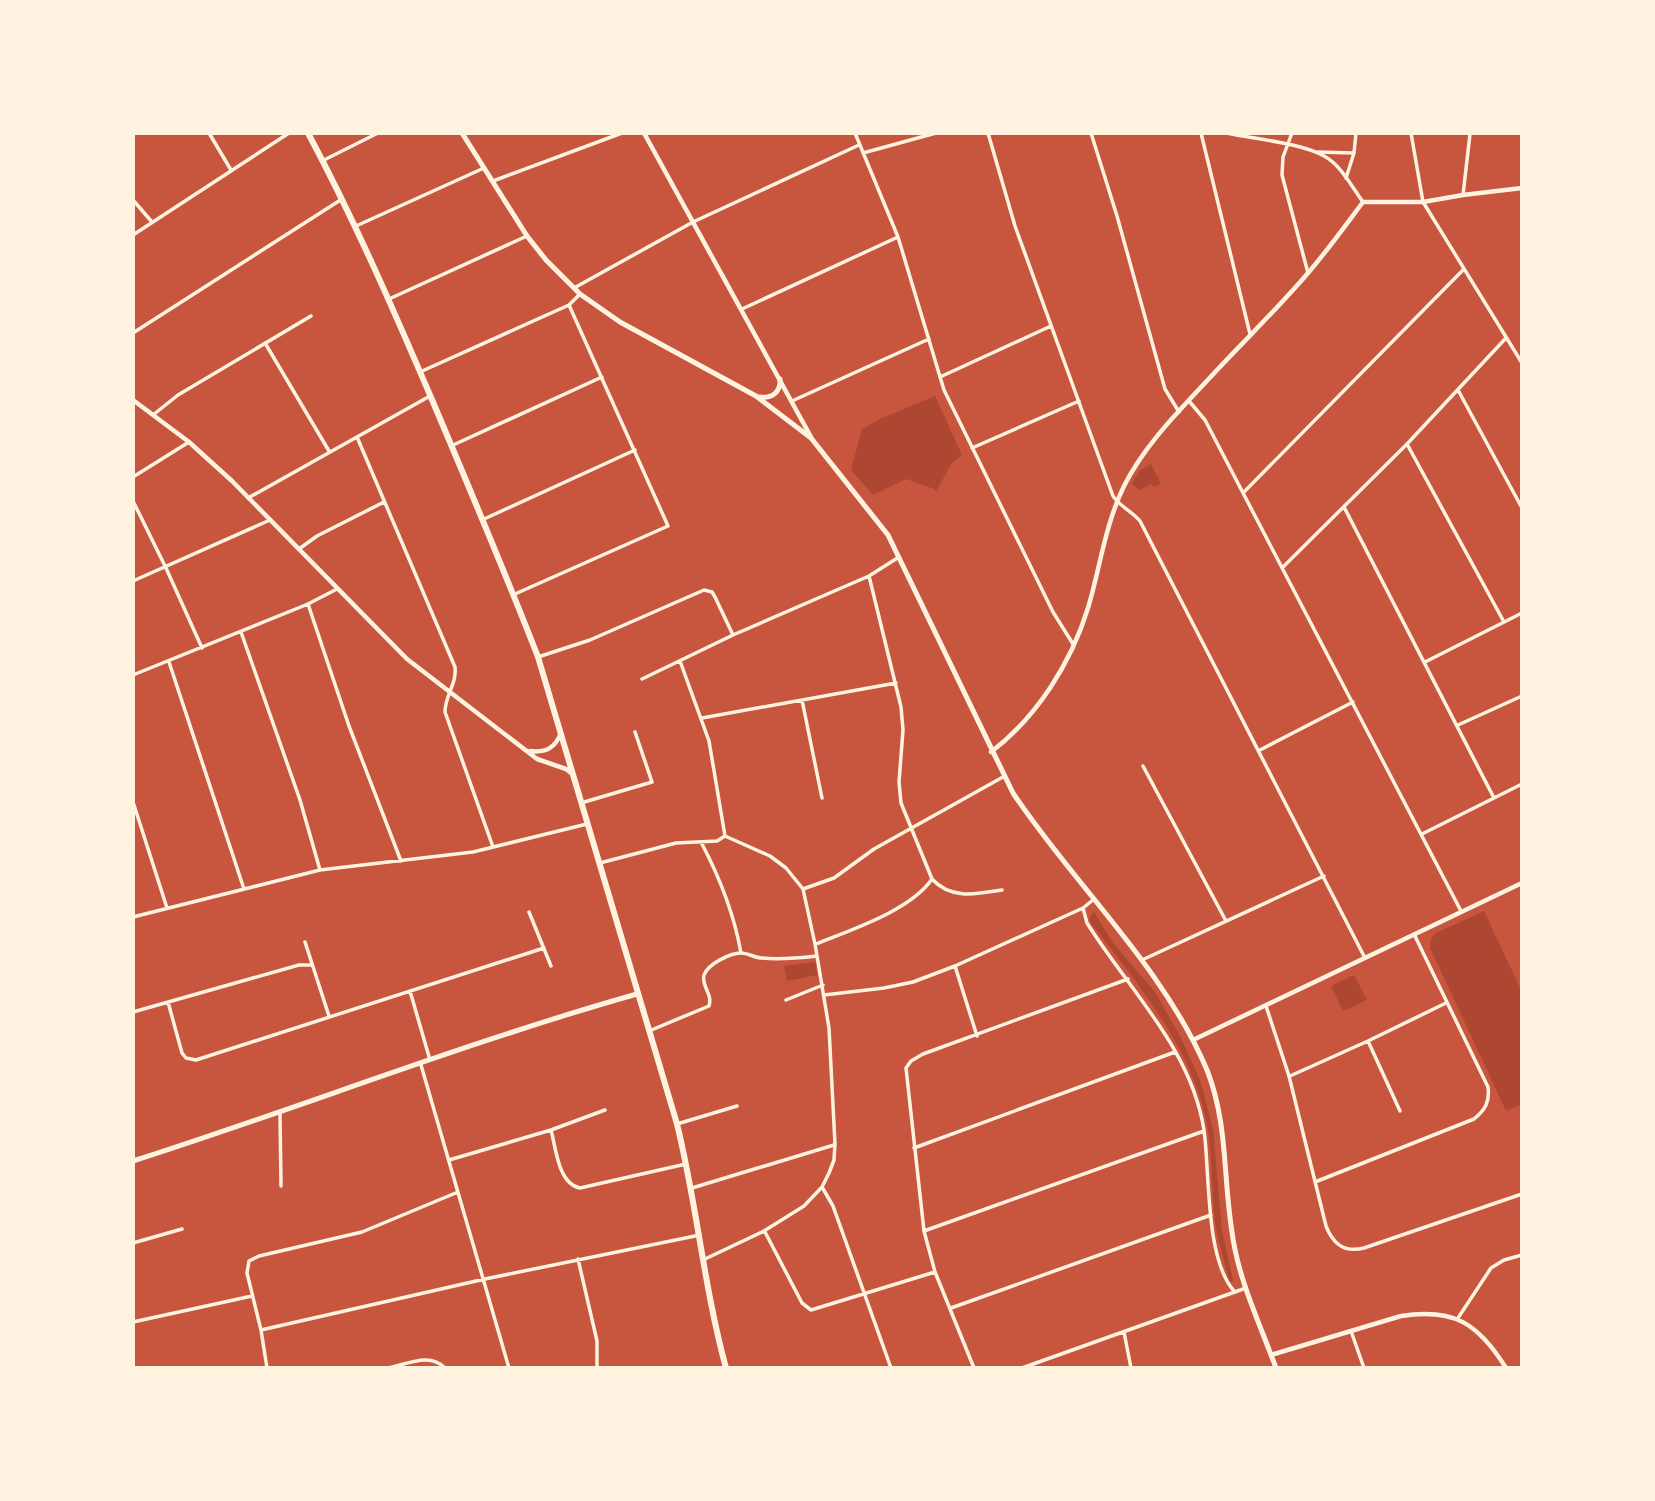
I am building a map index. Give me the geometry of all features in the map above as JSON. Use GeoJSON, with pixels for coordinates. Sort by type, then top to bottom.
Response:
{"type":"FeatureCollection","features":[{"type":"Feature","properties":{"kind":"main road"},"geometry":{"type":"LineString","coordinates":[[308,133],[356,226],[515,594],[538,657],[677,1124],[692,1188],[726,1368]]}},
{"type":"Feature","properties":{"kind":"main road"},"geometry":{"type":"LineString","coordinates":[[462,133],[527,236],[573,288],[620,322],[756,396],[811,438],[888,535],[901,556],[1003,776],[1038,830],[1175,1009],[1193,1040],[1219,1107],[1231,1230],[1246,1288],[1276,1368]]}},
{"type":"Feature","properties":{"kind":"main road"},"geometry":{"type":"LineString","coordinates":[[756,396],[769,397],[777,393],[781,385],[780,379]]}},
{"type":"Feature","properties":{"kind":"main road"},"geometry":{"type":"LineString","coordinates":[[133,1161],[280,1114],[580,1010],[637,994]]}},
{"type":"Feature","properties":{"kind":"street"},"geometry":{"type":"LineString","coordinates":[[209,133],[232,170]]}},
{"type":"Feature","properties":{"kind":"street"},"geometry":{"type":"LineString","coordinates":[[133,235],[289,133]]}},
{"type":"Feature","properties":{"kind":"street"},"geometry":{"type":"LineString","coordinates":[[323,161],[378,133]]}},
{"type":"Feature","properties":{"kind":"street"},"geometry":{"type":"LineString","coordinates":[[492,181],[622,133]]}},
{"type":"Feature","properties":{"kind":"street"},"geometry":{"type":"LineString","coordinates":[[644,133],[811,438]]}},
{"type":"Feature","properties":{"kind":"street"},"geometry":{"type":"LineString","coordinates":[[855,133],[898,237],[950,404],[1053,612],[1074,645]]}},
{"type":"Feature","properties":{"kind":"street"},"geometry":{"type":"LineString","coordinates":[[863,153],[936,133]]}},
{"type":"Feature","properties":{"kind":"street"},"geometry":{"type":"LineString","coordinates":[[988,133],[1015,226],[1117,503],[1140,520],[1365,957]]}},
{"type":"Feature","properties":{"kind":"street"},"geometry":{"type":"LineString","coordinates":[[1091,133],[1165,388],[1179,412]]}},
{"type":"Feature","properties":{"kind":"street"},"geometry":{"type":"LineString","coordinates":[[1201,133],[1250,334]]}},
{"type":"Feature","properties":{"kind":"street"},"geometry":{"type":"LineString","coordinates":[[1227,133],[1288,145],[1329,159],[1363,202]]}},
{"type":"Feature","properties":{"kind":"street"},"geometry":{"type":"LineString","coordinates":[[1292,133],[1283,157],[1282,175],[1308,272]]}},
{"type":"Feature","properties":{"kind":"street"},"geometry":{"type":"LineString","coordinates":[[1346,178],[1354,153],[1356,133]]}},
{"type":"Feature","properties":{"kind":"street"},"geometry":{"type":"LineString","coordinates":[[1411,133],[1423,202],[1522,363]]}},
{"type":"Feature","properties":{"kind":"street"},"geometry":{"type":"LineString","coordinates":[[1463,195],[1470,134]]}},
{"type":"Feature","properties":{"kind":"street"},"geometry":{"type":"LineString","coordinates":[[573,288],[693,222],[860,145]]}},
{"type":"Feature","properties":{"kind":"street"},"geometry":{"type":"LineString","coordinates":[[1314,152],[1354,153]]}},
{"type":"Feature","properties":{"kind":"street"},"geometry":{"type":"LineString","coordinates":[[356,226],[484,168]]}},
{"type":"Feature","properties":{"kind":"street"},"geometry":{"type":"LineString","coordinates":[[1363,202],[1423,202],[1522,188]]}},
{"type":"Feature","properties":{"kind":"street"},"geometry":{"type":"LineString","coordinates":[[133,333],[342,199]]}},
{"type":"Feature","properties":{"kind":"street"},"geometry":{"type":"LineString","coordinates":[[133,200],[153,222]]}},
{"type":"Feature","properties":{"kind":"street"},"geometry":{"type":"LineString","coordinates":[[991,752],[1006,740],[1042,699],[1074,645],[1088,609],[1117,503],[1139,462],[1179,412],[1308,272],[1363,202]]}},
{"type":"Feature","properties":{"kind":"street"},"geometry":{"type":"LineString","coordinates":[[388,299],[527,236]]}},
{"type":"Feature","properties":{"kind":"street"},"geometry":{"type":"LineString","coordinates":[[742,309],[898,237]]}},
{"type":"Feature","properties":{"kind":"street"},"geometry":{"type":"LineString","coordinates":[[1243,493],[1463,270]]}},
{"type":"Feature","properties":{"kind":"street"},"geometry":{"type":"LineString","coordinates":[[420,372],[569,305],[580,294]]}},
{"type":"Feature","properties":{"kind":"street"},"geometry":{"type":"LineString","coordinates":[[515,594],[668,526],[569,305]]}},
{"type":"Feature","properties":{"kind":"street"},"geometry":{"type":"LineString","coordinates":[[153,415],[178,395],[311,316]]}},
{"type":"Feature","properties":{"kind":"street"},"geometry":{"type":"LineString","coordinates":[[940,377],[1051,326]]}},
{"type":"Feature","properties":{"kind":"street"},"geometry":{"type":"LineString","coordinates":[[792,401],[929,338]]}},
{"type":"Feature","properties":{"kind":"street"},"geometry":{"type":"LineString","coordinates":[[1283,567],[1407,444],[1506,338]]}},
{"type":"Feature","properties":{"kind":"street"},"geometry":{"type":"LineString","coordinates":[[265,343],[329,451]]}},
{"type":"Feature","properties":{"kind":"street"},"geometry":{"type":"LineString","coordinates":[[452,446],[601,377]]}},
{"type":"Feature","properties":{"kind":"street"},"geometry":{"type":"LineString","coordinates":[[1458,390],[1522,508]]}},
{"type":"Feature","properties":{"kind":"street"},"geometry":{"type":"LineString","coordinates":[[248,498],[430,396]]}},
{"type":"Feature","properties":{"kind":"street"},"geometry":{"type":"LineString","coordinates":[[133,400],[189,442],[248,498],[399,652],[544,763],[566,769],[574,777]]}},
{"type":"Feature","properties":{"kind":"street"},"geometry":{"type":"LineString","coordinates":[[972,448],[1079,401]]}},
{"type":"Feature","properties":{"kind":"street"},"geometry":{"type":"LineString","coordinates":[[1189,401],[1201,414],[1283,567],[1461,911]]}},
{"type":"Feature","properties":{"kind":"street"},"geometry":{"type":"LineString","coordinates":[[357,437],[455,667],[455,683],[445,712],[493,847]]}},
{"type":"Feature","properties":{"kind":"street"},"geometry":{"type":"LineString","coordinates":[[133,477],[189,442]]}},
{"type":"Feature","properties":{"kind":"street"},"geometry":{"type":"LineString","coordinates":[[1407,444],[1504,622]]}},
{"type":"Feature","properties":{"kind":"street"},"geometry":{"type":"LineString","coordinates":[[482,520],[635,450]]}},
{"type":"Feature","properties":{"kind":"street"},"geometry":{"type":"LineString","coordinates":[[133,501],[202,648]]}},
{"type":"Feature","properties":{"kind":"street"},"geometry":{"type":"LineString","coordinates":[[299,549],[317,536],[384,502]]}},
{"type":"Feature","properties":{"kind":"street"},"geometry":{"type":"LineString","coordinates":[[1344,507],[1494,798]]}},
{"type":"Feature","properties":{"kind":"street"},"geometry":{"type":"LineString","coordinates":[[133,581],[270,520]]}},
{"type":"Feature","properties":{"kind":"street"},"geometry":{"type":"LineString","coordinates":[[642,679],[733,635],[869,576],[901,556]]}},
{"type":"Feature","properties":{"kind":"street"},"geometry":{"type":"LineString","coordinates":[[869,576],[904,730],[899,790],[901,803],[932,879],[942,888],[963,895],[1002,890]]}},
{"type":"Feature","properties":{"kind":"street"},"geometry":{"type":"LineString","coordinates":[[133,675],[308,604],[337,589]]}},
{"type":"Feature","properties":{"kind":"street"},"geometry":{"type":"LineString","coordinates":[[538,657],[590,640],[704,590],[712,592],[733,635]]}},
{"type":"Feature","properties":{"kind":"street"},"geometry":{"type":"LineString","coordinates":[[308,604],[349,726],[401,861]]}},
{"type":"Feature","properties":{"kind":"street"},"geometry":{"type":"LineString","coordinates":[[1424,662],[1522,613]]}},
{"type":"Feature","properties":{"kind":"street"},"geometry":{"type":"LineString","coordinates":[[241,632],[300,800],[320,870]]}},
{"type":"Feature","properties":{"kind":"street"},"geometry":{"type":"LineString","coordinates":[[680,661],[702,718],[714,764],[725,836]]}},
{"type":"Feature","properties":{"kind":"street"},"geometry":{"type":"LineString","coordinates":[[169,662],[244,889]]}},
{"type":"Feature","properties":{"kind":"street"},"geometry":{"type":"LineString","coordinates":[[702,718],[895,683]]}},
{"type":"Feature","properties":{"kind":"street"},"geometry":{"type":"LineString","coordinates":[[1458,725],[1522,696]]}},
{"type":"Feature","properties":{"kind":"street"},"geometry":{"type":"LineString","coordinates":[[802,699],[822,798]]}},
{"type":"Feature","properties":{"kind":"street"},"geometry":{"type":"LineString","coordinates":[[1260,750],[1353,702]]}},
{"type":"Feature","properties":{"kind":"street"},"geometry":{"type":"LineString","coordinates":[[581,803],[652,782],[635,732]]}},
{"type":"Feature","properties":{"kind":"street"},"geometry":{"type":"LineString","coordinates":[[529,751],[548,750],[556,744],[561,733]]}},
{"type":"Feature","properties":{"kind":"street"},"geometry":{"type":"LineString","coordinates":[[1143,766],[1226,921]]}},
{"type":"Feature","properties":{"kind":"street"},"geometry":{"type":"LineString","coordinates":[[803,889],[834,877],[874,849],[1003,776]]}},
{"type":"Feature","properties":{"kind":"street"},"geometry":{"type":"LineString","coordinates":[[1422,834],[1522,784]]}},
{"type":"Feature","properties":{"kind":"street"},"geometry":{"type":"LineString","coordinates":[[133,802],[167,908]]}},
{"type":"Feature","properties":{"kind":"street"},"geometry":{"type":"LineString","coordinates":[[133,917],[320,870],[461,854],[587,824]]}},
{"type":"Feature","properties":{"kind":"street"},"geometry":{"type":"LineString","coordinates":[[598,863],[659,847],[717,841],[725,836]]}},
{"type":"Feature","properties":{"kind":"street"},"geometry":{"type":"LineString","coordinates":[[704,1260],[764,1231],[804,1206],[822,1187],[834,1160],[835,1144],[829,1028],[803,889],[786,868],[770,856],[725,836]]}},
{"type":"Feature","properties":{"kind":"street"},"geometry":{"type":"LineString","coordinates":[[701,842],[737,926],[741,953]]}},
{"type":"Feature","properties":{"kind":"street"},"geometry":{"type":"LineString","coordinates":[[1140,961],[1324,876]]}},
{"type":"Feature","properties":{"kind":"street"},"geometry":{"type":"LineString","coordinates":[[815,944],[899,906],[925,889],[932,879]]}},
{"type":"Feature","properties":{"kind":"street"},"geometry":{"type":"LineString","coordinates":[[1193,1040],[1522,883]]}},
{"type":"Feature","properties":{"kind":"street"},"geometry":{"type":"LineString","coordinates":[[824,995],[899,986],[956,966],[1083,908],[1093,900]]}},
{"type":"Feature","properties":{"kind":"street"},"geometry":{"type":"LineString","coordinates":[[1083,908],[1084,918],[1090,929],[1128,979],[1175,1052],[1194,1092],[1204,1131],[1211,1215],[1222,1269],[1227,1283],[1234,1291]]}},
{"type":"Feature","properties":{"kind":"street"},"geometry":{"type":"LineString","coordinates":[[529,912],[551,966]]}},
{"type":"Feature","properties":{"kind":"street"},"geometry":{"type":"LineString","coordinates":[[1315,1182],[1474,1119],[1485,1109],[1488,1102],[1488,1087],[1414,934]]}},
{"type":"Feature","properties":{"kind":"street"},"geometry":{"type":"LineString","coordinates":[[305,942],[330,1016]]}},
{"type":"Feature","properties":{"kind":"street"},"geometry":{"type":"LineString","coordinates":[[168,1002],[182,1053],[186,1058],[195,1060],[544,947]]}},
{"type":"Feature","properties":{"kind":"street"},"geometry":{"type":"LineString","coordinates":[[649,1031],[707,1008],[711,1002],[704,982],[707,970],[728,957],[741,953],[776,959],[817,956]]}},
{"type":"Feature","properties":{"kind":"street"},"geometry":{"type":"LineString","coordinates":[[133,1012],[299,965],[311,965]]}},
{"type":"Feature","properties":{"kind":"street"},"geometry":{"type":"LineString","coordinates":[[956,966],[977,1036]]}},
{"type":"Feature","properties":{"kind":"street"},"geometry":{"type":"LineString","coordinates":[[974,1368],[935,1272],[924,1231],[906,1074],[908,1064],[923,1054],[1128,979]]}},
{"type":"Feature","properties":{"kind":"street"},"geometry":{"type":"LineString","coordinates":[[786,1000],[823,985]]}},
{"type":"Feature","properties":{"kind":"street"},"geometry":{"type":"LineString","coordinates":[[410,991],[430,1061]]}},
{"type":"Feature","properties":{"kind":"street"},"geometry":{"type":"LineString","coordinates":[[1289,1076],[1446,1003]]}},
{"type":"Feature","properties":{"kind":"street"},"geometry":{"type":"LineString","coordinates":[[1266,1006],[1289,1076],[1330,1236],[1340,1247],[1355,1250],[1522,1194]]}},
{"type":"Feature","properties":{"kind":"street"},"geometry":{"type":"LineString","coordinates":[[1368,1041],[1399,1111]]}},
{"type":"Feature","properties":{"kind":"street"},"geometry":{"type":"LineString","coordinates":[[914,1148],[1175,1052]]}},
{"type":"Feature","properties":{"kind":"street"},"geometry":{"type":"LineString","coordinates":[[421,1065],[509,1368]]}},
{"type":"Feature","properties":{"kind":"street"},"geometry":{"type":"LineString","coordinates":[[677,1124],[737,1106]]}},
{"type":"Feature","properties":{"kind":"street"},"geometry":{"type":"LineString","coordinates":[[449,1160],[551,1130],[605,1110]]}},
{"type":"Feature","properties":{"kind":"street"},"geometry":{"type":"LineString","coordinates":[[280,1114],[281,1186]]}},
{"type":"Feature","properties":{"kind":"street"},"geometry":{"type":"LineString","coordinates":[[551,1130],[563,1174],[574,1187],[580,1188],[687,1164]]}},
{"type":"Feature","properties":{"kind":"street"},"geometry":{"type":"LineString","coordinates":[[924,1231],[1204,1131]]}},
{"type":"Feature","properties":{"kind":"street"},"geometry":{"type":"LineString","coordinates":[[692,1188],[835,1144]]}},
{"type":"Feature","properties":{"kind":"street"},"geometry":{"type":"LineString","coordinates":[[822,1187],[833,1206],[891,1368]]}},
{"type":"Feature","properties":{"kind":"street"},"geometry":{"type":"LineString","coordinates":[[268,1368],[246,1268],[249,1261],[259,1256],[362,1232],[458,1192]]}},
{"type":"Feature","properties":{"kind":"street"},"geometry":{"type":"LineString","coordinates":[[951,1308],[1211,1215]]}},
{"type":"Feature","properties":{"kind":"street"},"geometry":{"type":"LineString","coordinates":[[133,1242],[182,1229]]}},
{"type":"Feature","properties":{"kind":"street"},"geometry":{"type":"LineString","coordinates":[[764,1231],[805,1307],[818,1309],[935,1272]]}},
{"type":"Feature","properties":{"kind":"street"},"geometry":{"type":"LineString","coordinates":[[261,1330],[485,1279],[700,1235]]}},
{"type":"Feature","properties":{"kind":"street"},"geometry":{"type":"LineString","coordinates":[[1458,1318],[1491,1268],[1504,1260],[1522,1255]]}},
{"type":"Feature","properties":{"kind":"street"},"geometry":{"type":"LineString","coordinates":[[578,1259],[597,1341],[597,1368]]}},
{"type":"Feature","properties":{"kind":"street"},"geometry":{"type":"LineString","coordinates":[[1022,1368],[1246,1288]]}},
{"type":"Feature","properties":{"kind":"street"},"geometry":{"type":"LineString","coordinates":[[133,1322],[253,1296]]}},
{"type":"Feature","properties":{"kind":"street"},"geometry":{"type":"LineString","coordinates":[[1271,1355],[1419,1313],[1458,1318],[1487,1342],[1506,1368]]}},
{"type":"Feature","properties":{"kind":"street"},"geometry":{"type":"LineString","coordinates":[[1351,1331],[1364,1368]]}},
{"type":"Feature","properties":{"kind":"street"},"geometry":{"type":"LineString","coordinates":[[1124,1332],[1131,1368]]}},
{"type":"Feature","properties":{"kind":"street"},"geometry":{"type":"LineString","coordinates":[[388,1368],[430,1358],[439,1361],[445,1368]]}},
{"type":"Feature","properties":{"kind":"street"},"geometry":{"type":"LineString","coordinates":[[1048,1359],[1050,1368]]}},
{"type":"Feature","properties":{"kind":"shaded area"},"geometry":{"type":"Polygon","coordinates":[[[935,396],[962,455],[951,464],[936,492],[906,479],[873,495],[851,470],[862,429],[935,396]]]}},
{"type":"Feature","properties":{"kind":"shaded area"},"geometry":{"type":"Polygon","coordinates":[[[1151,464],[1161,484],[1154,487],[1151,484],[1140,490],[1132,484],[1140,470],[1151,464]]]}},
{"type":"Feature","properties":{"kind":"shaded area"},"geometry":{"type":"Polygon","coordinates":[[[1484,911],[1522,992],[1522,1104],[1506,1111],[1430,948],[1431,939],[1436,933],[1484,911]]]}},
{"type":"Feature","properties":{"kind":"shaded area"},"geometry":{"type":"Polygon","coordinates":[[[1094,912],[1113,943],[1155,992],[1181,1038],[1200,1080],[1213,1129],[1222,1231],[1233,1280],[1230,1283],[1216,1229],[1208,1132],[1198,1092],[1174,1039],[1159,1015],[1090,922],[1094,912]]]}},
{"type":"Feature","properties":{"kind":"shaded area"},"geometry":{"type":"Polygon","coordinates":[[[815,962],[817,975],[787,981],[784,966],[815,962]]]}},
{"type":"Feature","properties":{"kind":"shaded area"},"geometry":{"type":"Polygon","coordinates":[[[1354,975],[1367,1000],[1343,1011],[1331,986],[1354,975]]]}}]}
